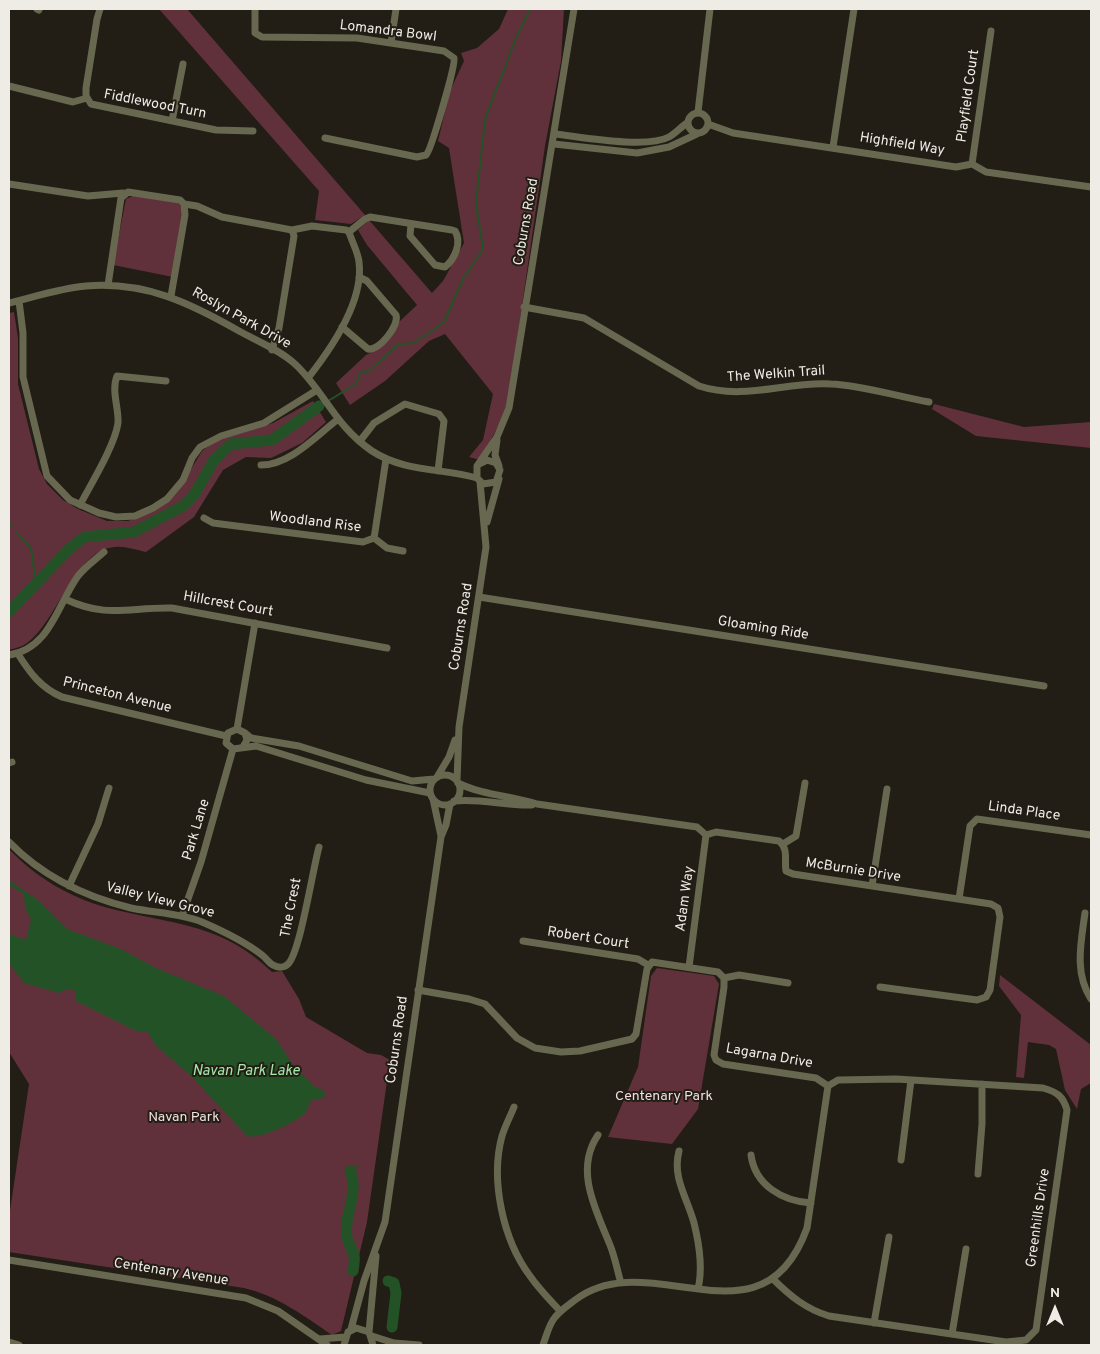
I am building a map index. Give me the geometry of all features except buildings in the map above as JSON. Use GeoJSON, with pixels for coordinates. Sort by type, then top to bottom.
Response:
{"type":"FeatureCollection","features":[{"type":"Feature","properties":{"kind":"street","name":"Fiddlewood Turn"},"geometry":{"type":"LineString","coordinates":[[100,9],[96,19],[87,80],[87,98],[91,104],[216,130],[253,131]]}},
{"type":"Feature","properties":{"kind":"street","name":"Lomandra Bowl"},"geometry":{"type":"LineString","coordinates":[[255,9],[255,33],[262,38],[357,38],[444,52],[454,58],[454,72],[445,92],[429,152],[417,157],[324,138]]}},
{"type":"Feature","properties":{"kind":"street"},"geometry":{"type":"LineString","coordinates":[[391,43],[396,9]]}},
{"type":"Feature","properties":{"kind":"street","name":"Coburns Road"},"geometry":{"type":"LineString","coordinates":[[478,465],[497,437],[509,408],[524,306],[554,144],[574,9]]}},
{"type":"Feature","properties":{"kind":"street"},"geometry":{"type":"LineString","coordinates":[[698,112],[710,9]]}},
{"type":"Feature","properties":{"kind":"street"},"geometry":{"type":"LineString","coordinates":[[833,146],[854,9]]}},
{"type":"Feature","properties":{"kind":"street","name":"Playfield Court"},"geometry":{"type":"LineString","coordinates":[[972,164],[991,31]]}},
{"type":"Feature","properties":{"kind":"street"},"geometry":{"type":"LineString","coordinates":[[172,121],[183,64]]}},
{"type":"Feature","properties":{"kind":"street"},"geometry":{"type":"LineString","coordinates":[[9,86],[72,102],[87,98]]}},
{"type":"Feature","properties":{"kind":"street"},"geometry":{"type":"LineString","coordinates":[[554,144],[637,153],[669,147],[699,133],[708,124],[705,115],[698,112],[690,116],[687,123],[669,137],[656,141],[641,142],[555,134]]}},
{"type":"Feature","properties":{"kind":"street"},"geometry":{"type":"LineString","coordinates":[[687,123],[692,131],[699,133]]}},
{"type":"Feature","properties":{"kind":"street","name":"Highfield Way"},"geometry":{"type":"LineString","coordinates":[[708,124],[733,132],[833,146],[956,167],[972,164],[986,172],[1091,187]]}},
{"type":"Feature","properties":{"kind":"street"},"geometry":{"type":"LineString","coordinates":[[9,184],[88,196],[128,192],[180,200],[184,204],[197,206],[222,217],[292,230],[312,226],[346,230],[349,232],[359,262],[359,277],[352,303],[342,327],[329,352],[308,378]]}},
{"type":"Feature","properties":{"kind":"street"},"geometry":{"type":"LineString","coordinates":[[108,285],[123,194]]}},
{"type":"Feature","properties":{"kind":"street"},"geometry":{"type":"LineString","coordinates":[[171,296],[185,215],[184,204]]}},
{"type":"Feature","properties":{"kind":"street"},"geometry":{"type":"LineString","coordinates":[[349,232],[370,217],[452,230],[457,232],[458,243],[448,265],[442,268],[435,265],[410,236],[411,224]]}},
{"type":"Feature","properties":{"kind":"street"},"geometry":{"type":"LineString","coordinates":[[272,350],[279,328],[294,236],[292,230]]}},
{"type":"Feature","properties":{"kind":"street"},"geometry":{"type":"LineString","coordinates":[[342,327],[368,349],[372,350],[377,348],[395,325],[396,314],[367,281],[359,277]]}},
{"type":"Feature","properties":{"kind":"street","name":"Roslyn Park Drive"},"geometry":{"type":"LineString","coordinates":[[9,303],[84,286],[108,285],[171,296],[198,307],[293,362],[308,378],[337,420],[360,441],[386,459],[406,466],[438,471],[457,472],[470,470],[478,465]]}},
{"type":"Feature","properties":{"kind":"street"},"geometry":{"type":"LineString","coordinates":[[19,301],[23,333],[23,377],[43,464],[53,484],[70,500],[100,513],[116,517],[135,516],[153,508],[167,500],[183,480],[192,458],[200,447],[221,436],[264,423],[317,390]]}},
{"type":"Feature","properties":{"kind":"street","name":"The Welkin Trail"},"geometry":{"type":"LineString","coordinates":[[524,306],[584,318],[699,386],[715,391],[734,392],[831,384],[929,402]]}},
{"type":"Feature","properties":{"kind":"street"},"geometry":{"type":"LineString","coordinates":[[80,505],[115,436],[118,422],[114,383],[117,376],[166,381]]}},
{"type":"Feature","properties":{"kind":"street"},"geometry":{"type":"LineString","coordinates":[[360,441],[374,423],[400,406],[410,404],[439,414],[444,421],[438,471]]}},
{"type":"Feature","properties":{"kind":"street"},"geometry":{"type":"LineString","coordinates":[[261,465],[274,463],[296,452],[337,420]]}},
{"type":"Feature","properties":{"kind":"street","name":"Coburns Road"},"geometry":{"type":"LineString","coordinates":[[497,437],[495,455],[499,466]]}},
{"type":"Feature","properties":{"kind":"street","name":"Woodland Rise"},"geometry":{"type":"LineString","coordinates":[[204,518],[213,523],[363,542],[374,538],[386,459]]}},
{"type":"Feature","properties":{"kind":"street"},"geometry":{"type":"LineString","coordinates":[[492,460],[499,466],[499,479],[492,484],[478,480],[478,465],[482,461],[492,460]]}},
{"type":"Feature","properties":{"kind":"street","name":"Roslyn Park Drive"},"geometry":{"type":"LineString","coordinates":[[457,472],[478,480]]}},
{"type":"Feature","properties":{"kind":"street","name":"Coburns Road"},"geometry":{"type":"LineString","coordinates":[[486,531],[499,479]]}},
{"type":"Feature","properties":{"kind":"street","name":"Coburns Road"},"geometry":{"type":"LineString","coordinates":[[458,782],[459,727],[486,547],[486,531],[478,480]]}},
{"type":"Feature","properties":{"kind":"street"},"geometry":{"type":"LineString","coordinates":[[374,538],[387,548],[403,551]]}},
{"type":"Feature","properties":{"kind":"street"},"geometry":{"type":"LineString","coordinates":[[9,655],[18,654],[42,639],[78,577],[104,552]]}},
{"type":"Feature","properties":{"kind":"street","name":"Gloaming Ride"},"geometry":{"type":"LineString","coordinates":[[479,596],[1044,686]]}},
{"type":"Feature","properties":{"kind":"street","name":"Hillcrest Court"},"geometry":{"type":"LineString","coordinates":[[65,599],[97,611],[172,608],[387,648]]}},
{"type":"Feature","properties":{"kind":"street"},"geometry":{"type":"LineString","coordinates":[[237,729],[255,623]]}},
{"type":"Feature","properties":{"kind":"street","name":"Princeton Avenue"},"geometry":{"type":"LineString","coordinates":[[18,654],[35,680],[52,693],[62,697],[226,736]]}},
{"type":"Feature","properties":{"kind":"street","name":"Coburns Road"},"geometry":{"type":"LineString","coordinates":[[436,778],[451,752],[459,727]]}},
{"type":"Feature","properties":{"kind":"street"},"geometry":{"type":"LineString","coordinates":[[537,804],[517,805],[466,800],[440,804],[431,796],[366,780],[256,746],[233,749],[226,743],[226,736],[231,730],[237,729],[251,738],[299,746],[412,781],[446,775],[477,790],[515,797],[537,804],[697,827],[706,835],[716,832],[778,841],[784,844],[796,836],[805,782]]}},
{"type":"Feature","properties":{"kind":"street"},"geometry":{"type":"LineString","coordinates":[[243,747],[247,740],[245,733]]}},
{"type":"Feature","properties":{"kind":"street","name":"Park Lane"},"geometry":{"type":"LineString","coordinates":[[182,916],[201,862],[233,749]]}},
{"type":"Feature","properties":{"kind":"street"},"geometry":{"type":"LineString","coordinates":[[431,796],[430,785],[436,778]]}},
{"type":"Feature","properties":{"kind":"street"},"geometry":{"type":"LineString","coordinates":[[452,803],[460,793],[458,782]]}},
{"type":"Feature","properties":{"kind":"street"},"geometry":{"type":"LineString","coordinates":[[69,886],[98,824],[109,788]]}},
{"type":"Feature","properties":{"kind":"street"},"geometry":{"type":"LineString","coordinates":[[872,886],[887,789]]}},
{"type":"Feature","properties":{"kind":"street","name":"Coburns Road"},"geometry":{"type":"LineString","coordinates":[[431,796],[441,837]]}},
{"type":"Feature","properties":{"kind":"street","name":"Coburns Road"},"geometry":{"type":"LineString","coordinates":[[352,1329],[364,1281],[385,1222],[441,837],[452,803]]}},
{"type":"Feature","properties":{"kind":"street","name":"Linda Place"},"geometry":{"type":"LineString","coordinates":[[959,899],[970,826],[977,818],[1091,835]]}},
{"type":"Feature","properties":{"kind":"street","name":"Adam Way"},"geometry":{"type":"LineString","coordinates":[[689,967],[706,835]]}},
{"type":"Feature","properties":{"kind":"street","name":"Valley View Grove"},"geometry":{"type":"LineString","coordinates":[[9,842],[36,865],[69,886],[109,902],[182,916],[225,931],[263,955],[274,966],[281,967]]}},
{"type":"Feature","properties":{"kind":"street","name":"McBurnie Drive"},"geometry":{"type":"LineString","coordinates":[[784,844],[786,871],[991,904],[998,908],[1000,917],[990,990],[986,997],[977,1000],[880,986]]}},
{"type":"Feature","properties":{"kind":"street","name":"The Crest"},"geometry":{"type":"LineString","coordinates":[[281,967],[288,964],[298,946],[318,847]]}},
{"type":"Feature","properties":{"kind":"street"},"geometry":{"type":"LineString","coordinates":[[1085,913],[1079,960],[1081,977],[1091,998]]}},
{"type":"Feature","properties":{"kind":"street","name":"Robert Court"},"geometry":{"type":"LineString","coordinates":[[523,942],[638,959],[648,965]]}},
{"type":"Feature","properties":{"kind":"street"},"geometry":{"type":"LineString","coordinates":[[418,990],[469,999],[485,1004],[517,1038],[535,1048],[561,1052],[580,1051],[632,1039],[636,1034],[648,965],[656,962],[718,972],[724,978],[739,975],[788,982]]}},
{"type":"Feature","properties":{"kind":"street","name":"Lagarna Drive"},"geometry":{"type":"LineString","coordinates":[[724,978],[714,1055],[716,1060],[723,1064],[816,1078],[828,1086]]}},
{"type":"Feature","properties":{"kind":"street","name":"Greenhills Drive"},"geometry":{"type":"LineString","coordinates":[[772,1279],[790,1296],[813,1311],[830,1316],[1006,1342],[1026,1343],[1036,1330],[1067,1110],[1063,1098],[1054,1091],[1044,1088],[911,1080],[838,1080],[828,1086]]}},
{"type":"Feature","properties":{"kind":"street"},"geometry":{"type":"LineString","coordinates":[[901,1160],[911,1080]]}},
{"type":"Feature","properties":{"kind":"street"},"geometry":{"type":"LineString","coordinates":[[978,1174],[982,1124],[982,1084]]}},
{"type":"Feature","properties":{"kind":"street"},"geometry":{"type":"LineString","coordinates":[[545,1343],[552,1321],[560,1311],[583,1294],[621,1283],[724,1292],[761,1286],[772,1279],[790,1262],[799,1248],[807,1228],[828,1086]]}},
{"type":"Feature","properties":{"kind":"street"},"geometry":{"type":"LineString","coordinates":[[514,1107],[502,1136],[497,1168],[500,1197],[507,1232],[528,1275],[560,1311]]}},
{"type":"Feature","properties":{"kind":"street"},"geometry":{"type":"LineString","coordinates":[[598,1134],[590,1145],[587,1161],[588,1186],[597,1216],[611,1247],[621,1283]]}},
{"type":"Feature","properties":{"kind":"street"},"geometry":{"type":"LineString","coordinates":[[679,1151],[676,1164],[679,1184],[693,1222],[699,1247],[698,1289]]}},
{"type":"Feature","properties":{"kind":"street"},"geometry":{"type":"LineString","coordinates":[[751,1155],[752,1167],[757,1177],[773,1191],[795,1202],[811,1203]]}},
{"type":"Feature","properties":{"kind":"street"},"geometry":{"type":"LineString","coordinates":[[874,1323],[889,1237]]}},
{"type":"Feature","properties":{"kind":"street","name":"Coburns Road"},"geometry":{"type":"LineString","coordinates":[[373,1345],[370,1334],[378,1245]]}},
{"type":"Feature","properties":{"kind":"street"},"geometry":{"type":"LineString","coordinates":[[952,1334],[966,1249]]}},
{"type":"Feature","properties":{"kind":"street","name":"Centenary Avenue"},"geometry":{"type":"LineString","coordinates":[[9,1260],[246,1298],[278,1311],[327,1345]]}},
{"type":"Feature","properties":{"kind":"street"},"geometry":{"type":"LineString","coordinates":[[344,1345],[345,1337],[352,1329],[360,1328],[394,1343],[419,1345]]}},
{"type":"Feature","properties":{"kind":"street"},"geometry":{"type":"LineString","coordinates":[[320,1339],[345,1337]]}},
{"type":"Feature","properties":{"kind":"street"},"geometry":{"type":"LineString","coordinates":[[9,1342],[19,1345]]}},
{"type":"Feature","properties":{"kind":"green space"},"geometry":{"type":"Polygon","coordinates":[[[159,9],[187,9],[365,215],[351,224],[315,220],[319,191],[159,9]]]}},
{"type":"Feature","properties":{"kind":"green space"},"geometry":{"type":"Polygon","coordinates":[[[508,9],[564,9],[561,61],[545,146],[507,410],[480,460],[469,457],[483,440],[493,394],[445,334],[429,341],[385,381],[350,405],[336,383],[366,355],[378,349],[401,320],[417,305],[367,245],[358,230],[369,220],[432,293],[443,281],[464,243],[449,148],[438,141],[450,91],[464,61],[461,53],[477,48],[499,29],[508,9]]]}},
{"type":"Feature","properties":{"kind":"green space"},"geometry":{"type":"Polygon","coordinates":[[[135,195],[177,202],[183,209],[173,277],[113,265],[126,199],[135,195]]]}},
{"type":"Feature","properties":{"kind":"green space"},"geometry":{"type":"Polygon","coordinates":[[[14,312],[18,338],[18,384],[39,469],[47,484],[63,500],[78,509],[107,521],[128,521],[161,507],[179,489],[202,451],[217,440],[273,423],[313,401],[326,422],[302,443],[271,458],[246,457],[223,470],[194,517],[146,552],[119,547],[101,551],[77,573],[38,633],[25,644],[9,650],[9,313],[14,312]]]}},
{"type":"Feature","properties":{"kind":"green space"},"geometry":{"type":"Polygon","coordinates":[[[934,404],[1024,427],[1091,422],[1091,448],[976,436],[932,409],[934,404]]]}},
{"type":"Feature","properties":{"kind":"green space","name":"Navan Park"},"geometry":{"type":"Polygon","coordinates":[[[9,849],[41,877],[78,898],[105,907],[193,927],[233,943],[252,955],[272,972],[282,971],[299,999],[306,1017],[367,1053],[381,1055],[390,1060],[367,1222],[341,1331],[332,1335],[279,1301],[244,1288],[9,1252],[9,1217],[29,1084],[9,1052],[9,849]]]}},
{"type":"Feature","properties":{"kind":"green space","name":"Centenary Park"},"geometry":{"type":"Polygon","coordinates":[[[657,968],[714,976],[719,984],[698,1109],[672,1144],[608,1137],[638,1067],[651,976],[657,968]]]}},
{"type":"Feature","properties":{"kind":"green space"},"geometry":{"type":"Polygon","coordinates":[[[1000,975],[1091,1045],[1091,1083],[1081,1089],[1077,1109],[1065,1090],[1056,1049],[1049,1045],[1028,1042],[1024,1078],[1016,1077],[1021,1015],[999,986],[1000,975]]]}},
{"type":"Feature","properties":{"kind":"water","name":"Navan Park Lake"},"geometry":{"type":"Polygon","coordinates":[[[9,880],[38,900],[67,929],[121,949],[156,968],[224,996],[276,1039],[294,1066],[315,1087],[323,1090],[326,1097],[310,1101],[306,1112],[287,1125],[269,1133],[253,1137],[247,1136],[191,1076],[156,1046],[147,1031],[138,1032],[76,1001],[76,991],[68,989],[59,993],[24,983],[9,963],[9,934],[26,940],[31,920],[25,907],[24,894],[9,885],[9,880]]]}},
{"type":"Feature","properties":{"kind":"waterway"},"geometry":{"type":"LineString","coordinates":[[328,401],[356,384],[360,373],[371,370],[398,344],[414,343],[444,322],[463,279],[483,249],[476,203],[485,119],[516,38],[530,9]]}},
{"type":"Feature","properties":{"kind":"waterway"},"geometry":{"type":"LineString","coordinates":[[319,406],[324,403]]}},
{"type":"Feature","properties":{"kind":"waterway"},"geometry":{"type":"LineString","coordinates":[[9,612],[69,549],[84,537],[134,532],[183,506],[194,495],[214,460],[231,444],[272,440],[319,406]]}},
{"type":"Feature","properties":{"kind":"waterway"},"geometry":{"type":"LineString","coordinates":[[9,523],[12,526]]}},
{"type":"Feature","properties":{"kind":"waterway"},"geometry":{"type":"LineString","coordinates":[[16,532],[31,548],[36,584]]}},
{"type":"Feature","properties":{"kind":"waterway"},"geometry":{"type":"LineString","coordinates":[[354,1181],[356,1164]]}},
{"type":"Feature","properties":{"kind":"waterway"},"geometry":{"type":"LineString","coordinates":[[350,1171],[353,1187],[346,1228],[347,1237],[354,1255],[353,1271]]}},
{"type":"Feature","properties":{"kind":"waterway"},"geometry":{"type":"LineString","coordinates":[[388,1281],[394,1283],[396,1293],[392,1327]]}}]}
